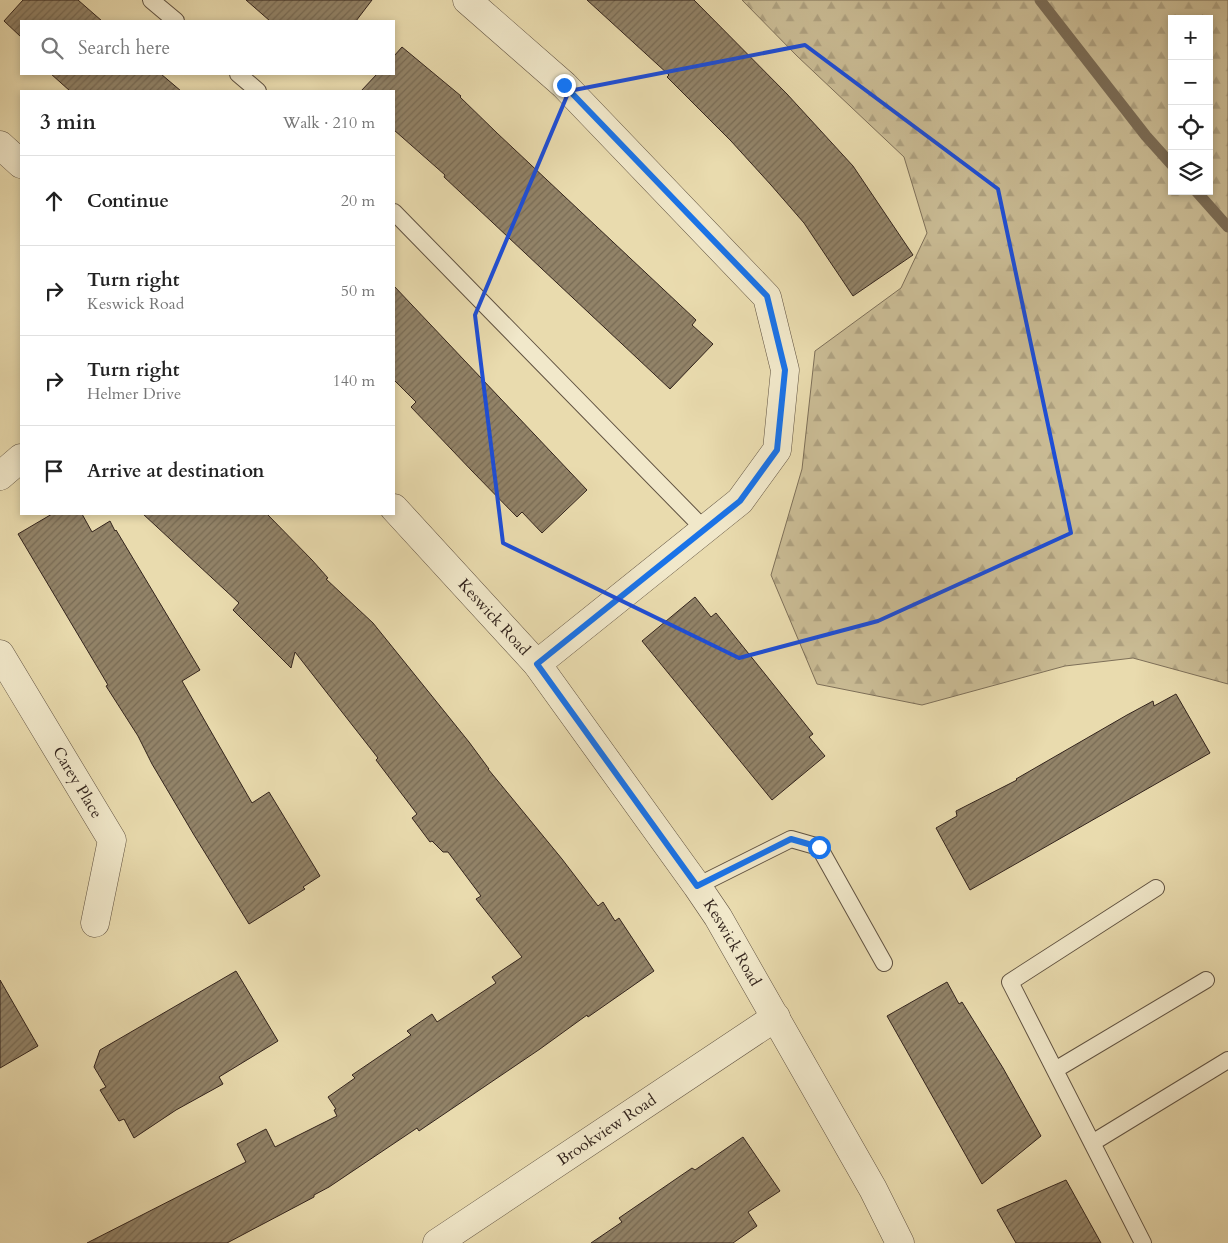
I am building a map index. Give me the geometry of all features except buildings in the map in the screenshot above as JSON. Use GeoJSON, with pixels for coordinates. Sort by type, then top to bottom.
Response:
{"type":"FeatureCollection","features":[{"type":"Feature","properties":{"kind":"street"},"geometry":{"type":"LineString","coordinates":[[467,0],[564,85],[767,296],[785,370],[777,450],[740,501],[537,664]]}},
{"type":"Feature","properties":{"kind":"street"},"geometry":{"type":"LineString","coordinates":[[0,146],[20,163]]}},
{"type":"Feature","properties":{"kind":"street"},"geometry":{"type":"LineString","coordinates":[[0,476],[20,459]]}},
{"type":"Feature","properties":{"kind":"street","name":"Keswick Road"},"geometry":{"type":"LineString","coordinates":[[395,509],[537,664],[697,886],[718,917],[874,1189],[900,1243]]}},
{"type":"Feature","properties":{"kind":"street","name":"Carey Place"},"geometry":{"type":"LineString","coordinates":[[0,654],[112,840],[95,923]]}},
{"type":"Feature","properties":{"kind":"street","name":"Brookview Road"},"geometry":{"type":"LineString","coordinates":[[437,1243],[776,1017]]}},
{"type":"Feature","properties":{"kind":"lane"},"geometry":{"type":"LineString","coordinates":[[151,0],[175,20]]}},
{"type":"Feature","properties":{"kind":"lane"},"geometry":{"type":"LineString","coordinates":[[239,75],[257,90]]}},
{"type":"Feature","properties":{"kind":"lane"},"geometry":{"type":"LineString","coordinates":[[395,213],[705,530]]}},
{"type":"Feature","properties":{"kind":"lane"},"geometry":{"type":"LineString","coordinates":[[697,886],[791,839],[819,847],[884,964]]}},
{"type":"Feature","properties":{"kind":"lane"},"geometry":{"type":"LineString","coordinates":[[1143,1243],[1010,982],[1156,888]]}},
{"type":"Feature","properties":{"kind":"lane"},"geometry":{"type":"LineString","coordinates":[[1055,1070],[1206,980]]}},
{"type":"Feature","properties":{"kind":"lane"},"geometry":{"type":"LineString","coordinates":[[1092,1143],[1228,1060]]}},
{"type":"Feature","properties":{"kind":"highlighted area"},"geometry":{"type":"Polygon","coordinates":[[[805,45],[998,189],[1071,533],[878,621],[739,658],[503,543],[475,315],[569,91],[805,45]]]}},
{"type":"Feature","properties":{"kind":"green space"},"geometry":{"type":"Polygon","coordinates":[[[742,0],[1228,0],[1228,684],[1133,658],[1065,666],[922,705],[817,684],[771,575],[802,469],[815,351],[901,288],[927,233],[904,157],[797,56],[742,0]]]}},
{"type":"Feature","properties":{"kind":"waterway"},"geometry":{"type":"LineString","coordinates":[[1040,0],[1146,136],[1168,161]]}},
{"type":"Feature","properties":{"kind":"waterway"},"geometry":{"type":"LineString","coordinates":[[1200,195],[1228,227]]}},
{"type":"Feature","properties":{"kind":"route"},"geometry":{"type":"LineString","coordinates":[[564,85],[767,296],[785,370],[777,450],[740,501],[537,664],[697,886],[791,839],[819,847]]}}]}
